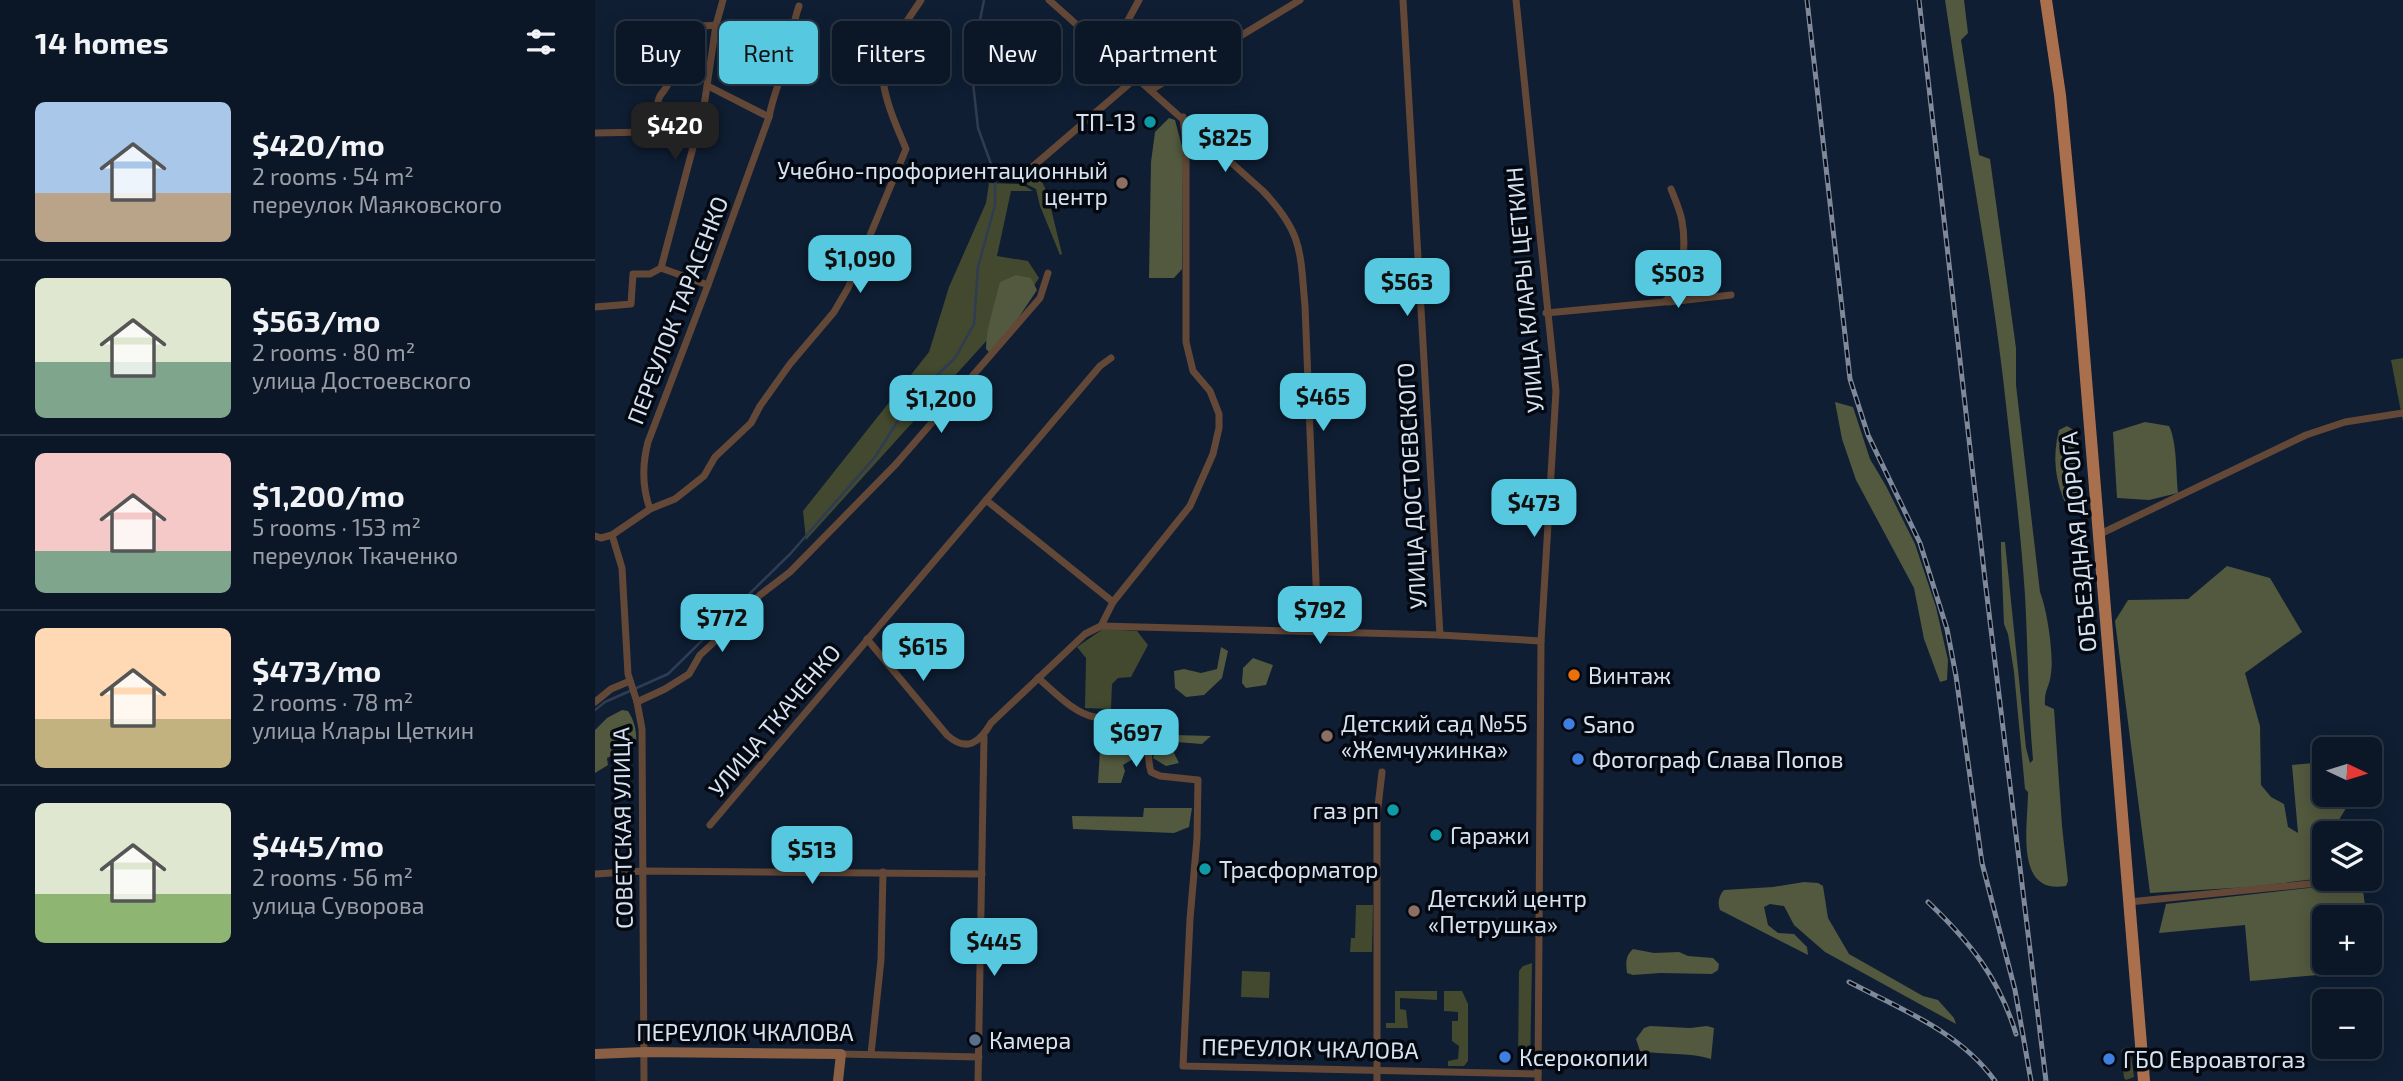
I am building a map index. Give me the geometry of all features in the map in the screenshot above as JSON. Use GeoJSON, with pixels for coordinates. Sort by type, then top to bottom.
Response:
{"type":"FeatureCollection","features":[{"type":"Feature","properties":{"kind":"main road","name":"ОБЪЕЗДНАЯ ДОРОГА"},"geometry":{"type":"LineString","coordinates":[[2046,0],[2060,95],[2144,1081]]}},
{"type":"Feature","properties":{"kind":"street"},"geometry":{"type":"LineString","coordinates":[[595,307],[631,304],[633,274],[650,274],[661,268],[708,86],[716,25],[723,0]]}},
{"type":"Feature","properties":{"kind":"street"},"geometry":{"type":"LineString","coordinates":[[595,536],[601,538],[611,535],[649,509],[675,499],[704,475],[715,457],[751,423],[790,364],[834,312],[848,288],[906,149],[888,105],[884,73],[892,47],[921,0]]}},
{"type":"Feature","properties":{"kind":"street"},"geometry":{"type":"LineString","coordinates":[[1049,0],[1075,23]]}},
{"type":"Feature","properties":{"kind":"street"},"geometry":{"type":"LineString","coordinates":[[1128,21],[1139,0]]}},
{"type":"Feature","properties":{"kind":"street"},"geometry":{"type":"LineString","coordinates":[[1151,90],[1300,0]]}},
{"type":"Feature","properties":{"kind":"street","name":"УЛИЦА ДОСТОЕВСКОГО"},"geometry":{"type":"LineString","coordinates":[[1403,0],[1440,635]]}},
{"type":"Feature","properties":{"kind":"street","name":"УЛИЦА КЛАРЫ ЦЕТКИН"},"geometry":{"type":"LineString","coordinates":[[1516,0],[1556,391],[1541,641],[1538,1078]]}},
{"type":"Feature","properties":{"kind":"street","name":"ПЕРЕУЛОК ТАРАСЕНКО"},"geometry":{"type":"LineString","coordinates":[[649,509],[643,490],[648,442],[769,117],[799,6]]}},
{"type":"Feature","properties":{"kind":"street"},"geometry":{"type":"LineString","coordinates":[[595,133],[649,132],[654,127],[661,95],[670,78],[671,40],[674,34],[680,29],[716,25]]}},
{"type":"Feature","properties":{"kind":"street"},"geometry":{"type":"LineString","coordinates":[[1030,169],[1129,84]]}},
{"type":"Feature","properties":{"kind":"street"},"geometry":{"type":"LineString","coordinates":[[1145,84],[1263,191],[1282,212],[1297,238],[1305,306],[1318,632]]}},
{"type":"Feature","properties":{"kind":"street"},"geometry":{"type":"LineString","coordinates":[[708,86],[769,117]]}},
{"type":"Feature","properties":{"kind":"street"},"geometry":{"type":"LineString","coordinates":[[1101,626],[1112,602],[1190,506],[1213,454],[1219,428],[1215,401],[1193,371],[1186,342],[1186,147],[1183,117]]}},
{"type":"Feature","properties":{"kind":"street"},"geometry":{"type":"LineString","coordinates":[[1664,302],[1677,290],[1683,246],[1682,221],[1671,189]]}},
{"type":"Feature","properties":{"kind":"street"},"geometry":{"type":"LineString","coordinates":[[661,268],[708,285]]}},
{"type":"Feature","properties":{"kind":"street"},"geometry":{"type":"LineString","coordinates":[[636,700],[665,690],[689,674],[700,655],[750,609],[760,595],[790,572],[896,464],[1040,298],[1048,273]]}},
{"type":"Feature","properties":{"kind":"street"},"geometry":{"type":"LineString","coordinates":[[1546,313],[1731,295]]}},
{"type":"Feature","properties":{"kind":"street","name":"УЛИЦА ТКАЧЕНКО"},"geometry":{"type":"LineString","coordinates":[[710,825],[1100,366],[1111,358]]}},
{"type":"Feature","properties":{"kind":"street"},"geometry":{"type":"LineString","coordinates":[[2098,535],[2306,435],[2345,422],[2403,414]]}},
{"type":"Feature","properties":{"kind":"street"},"geometry":{"type":"LineString","coordinates":[[986,500],[1112,602]]}},
{"type":"Feature","properties":{"kind":"street","name":"СОВЕТСКАЯ УЛИЦА"},"geometry":{"type":"LineString","coordinates":[[611,535],[622,568],[630,684],[642,729],[644,1081]]}},
{"type":"Feature","properties":{"kind":"street"},"geometry":{"type":"LineString","coordinates":[[978,1081],[983,737],[991,723],[1085,634],[1101,626],[1440,635],[1541,641]]}},
{"type":"Feature","properties":{"kind":"street","name":"УЛИЦА ТКАЧЕНКО"},"geometry":{"type":"LineString","coordinates":[[867,639],[954,741],[972,744],[983,737]]}},
{"type":"Feature","properties":{"kind":"street","name":"ПЕРЕУЛОК ЧКАЛОВА"},"geometry":{"type":"LineString","coordinates":[[1038,678],[1081,712],[1095,717],[1145,722],[1151,772],[1160,776],[1198,780],[1183,1066],[1377,1070],[1538,1078]]}},
{"type":"Feature","properties":{"kind":"street"},"geometry":{"type":"LineString","coordinates":[[595,702],[611,690],[630,684]]}},
{"type":"Feature","properties":{"kind":"street"},"geometry":{"type":"LineString","coordinates":[[1377,1081],[1377,815],[1382,772]]}},
{"type":"Feature","properties":{"kind":"street"},"geometry":{"type":"LineString","coordinates":[[595,874],[643,871],[982,874]]}},
{"type":"Feature","properties":{"kind":"street"},"geometry":{"type":"LineString","coordinates":[[871,1054],[881,960],[883,872]]}},
{"type":"Feature","properties":{"kind":"street"},"geometry":{"type":"LineString","coordinates":[[2128,902],[2312,884]]}},
{"type":"Feature","properties":{"kind":"street","name":"ПЕРЕУЛОК ЧКАЛОВА"},"geometry":{"type":"LineString","coordinates":[[595,1054],[644,1052],[979,1056]]}},
{"type":"Feature","properties":{"kind":"street"},"geometry":{"type":"LineString","coordinates":[[838,1081],[841,1054]]}},
{"type":"Feature","properties":{"kind":"green space"},"geometry":{"type":"Polygon","coordinates":[[[1945,0],[1964,0],[1968,33],[1961,40],[1979,155],[1990,159],[2016,348],[2016,385],[2040,592],[2051,644],[2052,665],[2045,705],[2054,709],[2068,881],[2066,886],[2049,886],[2038,880],[2027,855],[2028,792],[2025,789],[2014,672],[2004,624],[2001,550],[2001,542],[2005,542],[2026,748],[2030,763],[2033,760],[2021,541],[1997,331],[1945,0]]]}},
{"type":"Feature","properties":{"kind":"green space"},"geometry":{"type":"Polygon","coordinates":[[[1169,118],[1175,120],[1183,150],[1182,269],[1174,278],[1149,278],[1151,162],[1155,132],[1169,118]]]}},
{"type":"Feature","properties":{"kind":"green space"},"geometry":{"type":"Polygon","coordinates":[[[1036,170],[1047,192],[1062,254],[1060,255],[1040,206],[1036,189],[1024,183],[1023,185],[1033,191],[1011,191],[997,256],[1028,261],[1039,278],[1027,296],[806,540],[803,511],[929,352],[949,287],[986,203],[989,183],[1018,184],[1036,170]]]}},
{"type":"Feature","properties":{"kind":"green space"},"geometry":{"type":"Polygon","coordinates":[[[1016,275],[1031,278],[1037,290],[990,353],[986,349],[987,333],[1000,282],[1016,275]]]}},
{"type":"Feature","properties":{"kind":"green space"},"geometry":{"type":"Polygon","coordinates":[[[2403,358],[2403,422],[2391,360],[2403,358]]]}},
{"type":"Feature","properties":{"kind":"green space"},"geometry":{"type":"Polygon","coordinates":[[[1835,402],[1853,407],[1870,459],[1915,544],[1936,607],[1948,660],[1947,680],[1940,682],[1924,639],[1914,588],[1856,480],[1842,439],[1835,402]]]}},
{"type":"Feature","properties":{"kind":"green space"},"geometry":{"type":"Polygon","coordinates":[[[2145,422],[2169,426],[2172,432],[2178,493],[2149,500],[2117,498],[2113,432],[2145,422]]]}},
{"type":"Feature","properties":{"kind":"green space"},"geometry":{"type":"Polygon","coordinates":[[[2067,426],[2077,432],[2079,492],[2077,506],[2067,507],[2057,479],[2055,460],[2059,430],[2067,426]]]}},
{"type":"Feature","properties":{"kind":"green space"},"geometry":{"type":"Polygon","coordinates":[[[2227,566],[2270,578],[2302,632],[2245,673],[2260,726],[2261,785],[2271,797],[2284,804],[2288,827],[2298,833],[2292,765],[2312,763],[2312,807],[2347,807],[2338,821],[2312,821],[2312,879],[2250,887],[2150,893],[2115,621],[2128,600],[2188,599],[2227,566]]]}},
{"type":"Feature","properties":{"kind":"green space"},"geometry":{"type":"Polygon","coordinates":[[[1103,629],[1137,631],[1148,645],[1131,677],[1118,678],[1112,684],[1111,709],[1085,708],[1086,658],[1077,647],[1103,629]]]}},
{"type":"Feature","properties":{"kind":"green space"},"geometry":{"type":"Polygon","coordinates":[[[1221,647],[1228,651],[1222,678],[1204,695],[1186,697],[1175,688],[1174,671],[1184,669],[1201,673],[1217,669],[1221,647]]]}},
{"type":"Feature","properties":{"kind":"green space"},"geometry":{"type":"Polygon","coordinates":[[[1253,658],[1273,665],[1266,685],[1246,688],[1242,683],[1243,668],[1253,658]]]}},
{"type":"Feature","properties":{"kind":"green space"},"geometry":{"type":"Polygon","coordinates":[[[622,710],[628,711],[632,719],[636,744],[607,758],[608,765],[595,773],[595,730],[607,718],[622,710]]]}},
{"type":"Feature","properties":{"kind":"green space"},"geometry":{"type":"Polygon","coordinates":[[[1173,735],[1211,736],[1202,744],[1176,742],[1174,753],[1179,763],[1166,766],[1153,758],[1159,739],[1173,735]]]}},
{"type":"Feature","properties":{"kind":"green space"},"geometry":{"type":"Polygon","coordinates":[[[1100,750],[1138,750],[1138,756],[1123,765],[1125,771],[1121,783],[1098,783],[1100,750]]]}},
{"type":"Feature","properties":{"kind":"green space"},"geometry":{"type":"Polygon","coordinates":[[[1144,808],[1192,808],[1189,827],[1174,833],[1073,829],[1072,816],[1143,817],[1144,808]]]}},
{"type":"Feature","properties":{"kind":"green space"},"geometry":{"type":"Polygon","coordinates":[[[1804,882],[1823,886],[1828,918],[1849,954],[1923,996],[1938,1000],[1956,1024],[1825,952],[1794,925],[1784,906],[1770,904],[1764,907],[1768,925],[1778,933],[1794,934],[1807,947],[1808,955],[1720,910],[1719,907],[1719,899],[1724,890],[1804,882]]]}},
{"type":"Feature","properties":{"kind":"green space"},"geometry":{"type":"Polygon","coordinates":[[[2312,888],[2312,891],[2363,891],[2365,905],[2312,905],[2312,975],[2318,975],[2250,981],[2245,925],[2159,933],[2166,904],[2312,888]]]}},
{"type":"Feature","properties":{"kind":"green space"},"geometry":{"type":"Polygon","coordinates":[[[1356,905],[1373,905],[1372,952],[1350,952],[1351,938],[1355,938],[1356,905]]]}},
{"type":"Feature","properties":{"kind":"green space"},"geometry":{"type":"Polygon","coordinates":[[[1633,949],[1654,953],[1679,952],[1688,956],[1713,958],[1719,964],[1718,970],[1712,974],[1633,975],[1627,973],[1626,963],[1633,949]]]}},
{"type":"Feature","properties":{"kind":"green space"},"geometry":{"type":"Polygon","coordinates":[[[1532,963],[1530,1068],[1518,1068],[1519,971],[1523,966],[1532,963]]]}},
{"type":"Feature","properties":{"kind":"green space"},"geometry":{"type":"Polygon","coordinates":[[[1242,971],[1270,972],[1269,998],[1241,997],[1242,971]]]}},
{"type":"Feature","properties":{"kind":"green space"},"geometry":{"type":"Polygon","coordinates":[[[1395,991],[1437,991],[1437,1000],[1400,998],[1400,1009],[1406,1010],[1408,1028],[1386,1028],[1386,1023],[1395,1023],[1395,991]]]}},
{"type":"Feature","properties":{"kind":"green space"},"geometry":{"type":"Polygon","coordinates":[[[1444,991],[1462,991],[1468,1004],[1468,1061],[1464,1066],[1448,1066],[1448,1061],[1458,1059],[1459,1046],[1452,1041],[1452,1021],[1458,1021],[1458,1012],[1444,1011],[1444,991]]]}},
{"type":"Feature","properties":{"kind":"green space"},"geometry":{"type":"Polygon","coordinates":[[[1644,1028],[1714,1028],[1711,1059],[1640,1051],[1636,1039],[1644,1028]]]}},
{"type":"Feature","properties":{"kind":"green space"},"geometry":{"type":"Polygon","coordinates":[[[2130,1047],[2134,1077],[2126,1080],[2121,1051],[2130,1047]]]}},
{"type":"Feature","properties":{"kind":"waterway"},"geometry":{"type":"LineString","coordinates":[[595,710],[605,702],[668,674],[791,553],[875,457],[911,400],[955,358],[974,324],[978,267],[995,205],[995,175],[978,128],[971,65],[984,0]]}},
{"type":"Feature","properties":{"kind":"railway"},"geometry":{"type":"LineString","coordinates":[[1807,0],[1850,379],[1868,435],[1920,543],[1947,629],[1982,863],[2015,990],[2031,1081]]}},
{"type":"Feature","properties":{"kind":"railway"},"geometry":{"type":"LineString","coordinates":[[1919,0],[1985,580],[2046,1081]]}},
{"type":"Feature","properties":{"kind":"railway"},"geometry":{"type":"LineString","coordinates":[[1928,902],[1970,947],[1992,978],[2016,1034]]}},
{"type":"Feature","properties":{"kind":"railway"},"geometry":{"type":"LineString","coordinates":[[1849,982],[1909,1012],[1947,1035],[1981,1064],[1995,1081]]}},
{"type":"Feature","properties":{"kind":"place","name":"ТП-13"},"geometry":{"type":"Point","coordinates":[1150,122]}},
{"type":"Feature","properties":{"kind":"place","name":"Учебно-профориентационный центр"},"geometry":{"type":"Point","coordinates":[1122,183]}},
{"type":"Feature","properties":{"kind":"place","name":"Винтаж"},"geometry":{"type":"Point","coordinates":[1574,675]}},
{"type":"Feature","properties":{"kind":"place","name":"Sano"},"geometry":{"type":"Point","coordinates":[1569,724]}},
{"type":"Feature","properties":{"kind":"place","name":"Детский сад №55 «Жемчужинка»"},"geometry":{"type":"Point","coordinates":[1327,736]}},
{"type":"Feature","properties":{"kind":"place","name":"Фотограф Слава Попов"},"geometry":{"type":"Point","coordinates":[1578,759]}},
{"type":"Feature","properties":{"kind":"place","name":"газ рп"},"geometry":{"type":"Point","coordinates":[1393,810]}},
{"type":"Feature","properties":{"kind":"place","name":"Гаражи"},"geometry":{"type":"Point","coordinates":[1436,835]}},
{"type":"Feature","properties":{"kind":"place","name":"Трасформатор"},"geometry":{"type":"Point","coordinates":[1205,869]}},
{"type":"Feature","properties":{"kind":"place","name":"Детский центр «Петрушка»"},"geometry":{"type":"Point","coordinates":[1414,911]}},
{"type":"Feature","properties":{"kind":"place","name":"Камера"},"geometry":{"type":"Point","coordinates":[975,1040]}},
{"type":"Feature","properties":{"kind":"place","name":"Ксерокопии"},"geometry":{"type":"Point","coordinates":[1505,1057]}},
{"type":"Feature","properties":{"kind":"place","name":"ГБО Евроавтогаз"},"geometry":{"type":"Point","coordinates":[2109,1059]}}]}
